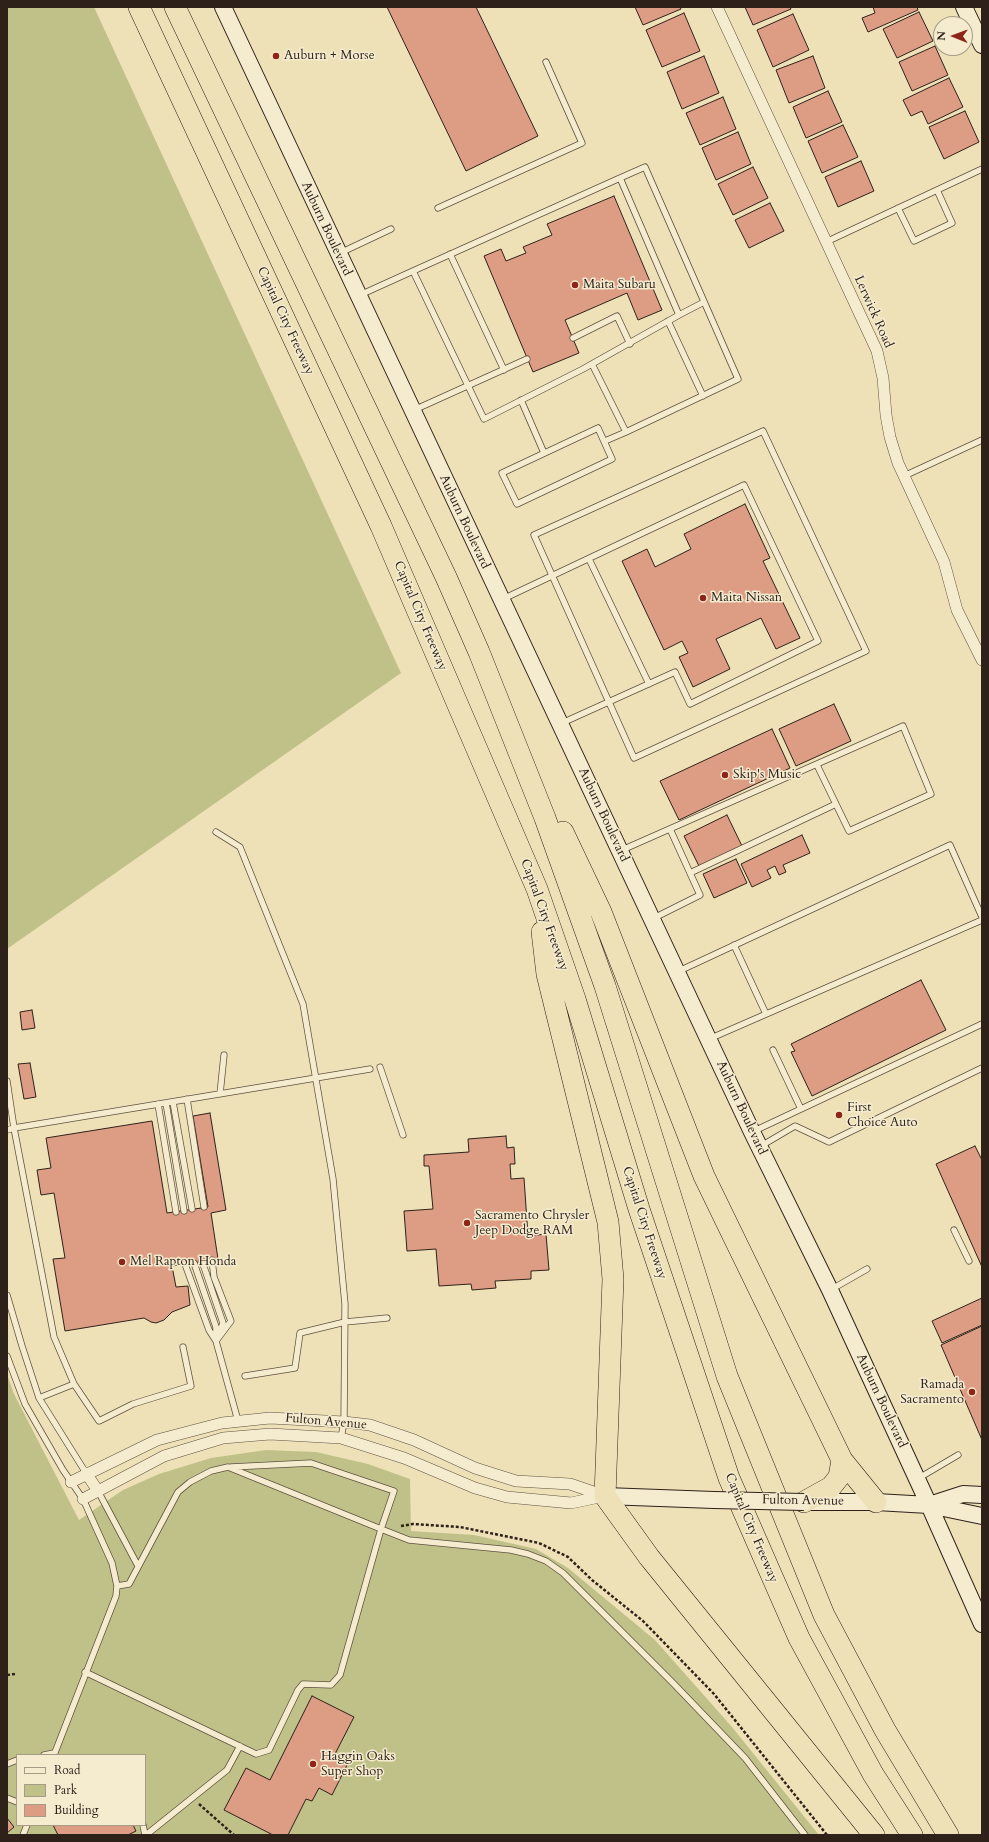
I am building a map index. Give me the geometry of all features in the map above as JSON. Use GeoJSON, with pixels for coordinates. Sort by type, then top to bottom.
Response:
{"type":"FeatureCollection","features":[{"type":"Feature","properties":{"kind":"highway","name":"Capital City Freeway"},"geometry":{"type":"LineString","coordinates":[[138,7],[381,526],[537,889],[577,1005],[639,1209],[729,1478],[799,1638],[873,1774],[912,1835]]}},
{"type":"Feature","properties":{"kind":"highway"},"geometry":{"type":"LineString","coordinates":[[175,7],[446,577],[479,652],[601,912],[704,1176],[842,1460],[876,1502]]}},
{"type":"Feature","properties":{"kind":"highway"},"geometry":{"type":"LineString","coordinates":[[479,652],[546,818],[605,986],[727,1376],[824,1615],[885,1730],[948,1835]]}},
{"type":"Feature","properties":{"kind":"highway"},"geometry":{"type":"LineString","coordinates":[[537,889],[547,974],[608,1222],[612,1279],[605,1496],[649,1557],[874,1835]]}},
{"type":"Feature","properties":{"kind":"highway"},"geometry":{"type":"LineString","coordinates":[[804,1502],[831,1487],[839,1477],[842,1460]]}},
{"type":"Feature","properties":{"kind":"main road","name":"Auburn Boulevard"},"geometry":{"type":"LineString","coordinates":[[222,7],[676,972],[759,1147],[830,1290],[930,1505],[982,1624]]}},
{"type":"Feature","properties":{"kind":"main road"},"geometry":{"type":"LineString","coordinates":[[964,7],[982,45]]}},
{"type":"Feature","properties":{"kind":"main road","name":"Fulton Avenue"},"geometry":{"type":"LineString","coordinates":[[930,1505],[963,1494],[982,1495]]}},
{"type":"Feature","properties":{"kind":"main road","name":"Fulton Avenue"},"geometry":{"type":"LineString","coordinates":[[605,1496],[804,1502],[876,1502],[930,1505],[982,1516]]}},
{"type":"Feature","properties":{"kind":"street","name":"Lerwick Road"},"geometry":{"type":"LineString","coordinates":[[717,7],[877,351],[883,378],[886,415],[890,437],[904,476],[944,562],[958,610],[982,660]]}},
{"type":"Feature","properties":{"kind":"street","name":"Fulton Avenue"},"geometry":{"type":"LineString","coordinates":[[71,1482],[86,1473],[157,1440],[222,1423],[270,1418],[370,1425],[414,1440],[475,1468],[516,1481],[570,1484],[605,1496]]}},
{"type":"Feature","properties":{"kind":"street","name":"Fulton Avenue"},"geometry":{"type":"LineString","coordinates":[[83,1499],[164,1456],[223,1438],[270,1434],[341,1438],[404,1458],[475,1488],[507,1497],[571,1503],[605,1496]]}},
{"type":"Feature","properties":{"kind":"street"},"geometry":{"type":"LineString","coordinates":[[86,1473],[98,1491]]}},
{"type":"Feature","properties":{"kind":"lane"},"geometry":{"type":"LineString","coordinates":[[438,208],[582,143],[546,62]]}},
{"type":"Feature","properties":{"kind":"lane"},"geometry":{"type":"LineString","coordinates":[[357,296],[646,167],[738,379],[605,441]]}},
{"type":"Feature","properties":{"kind":"lane"},"geometry":{"type":"LineString","coordinates":[[826,242],[982,169]]}},
{"type":"Feature","properties":{"kind":"lane"},"geometry":{"type":"LineString","coordinates":[[620,178],[679,315]]}},
{"type":"Feature","properties":{"kind":"lane"},"geometry":{"type":"LineString","coordinates":[[898,208],[914,240],[952,223],[937,190]]}},
{"type":"Feature","properties":{"kind":"lane"},"geometry":{"type":"LineString","coordinates":[[338,254],[391,229]]}},
{"type":"Feature","properties":{"kind":"lane"},"geometry":{"type":"LineString","coordinates":[[450,254],[504,370]]}},
{"type":"Feature","properties":{"kind":"lane"},"geometry":{"type":"LineString","coordinates":[[413,271],[484,419],[630,344],[668,321],[704,302]]}},
{"type":"Feature","properties":{"kind":"lane"},"geometry":{"type":"LineString","coordinates":[[572,338],[617,316],[630,344]]}},
{"type":"Feature","properties":{"kind":"lane"},"geometry":{"type":"LineString","coordinates":[[668,321],[703,396]]}},
{"type":"Feature","properties":{"kind":"lane"},"geometry":{"type":"LineString","coordinates":[[412,411],[468,387],[527,359]]}},
{"type":"Feature","properties":{"kind":"lane"},"geometry":{"type":"LineString","coordinates":[[592,364],[626,432]]}},
{"type":"Feature","properties":{"kind":"lane"},"geometry":{"type":"LineString","coordinates":[[521,400],[544,453]]}},
{"type":"Feature","properties":{"kind":"lane"},"geometry":{"type":"LineString","coordinates":[[598,428],[605,441],[612,459],[517,504],[502,473],[598,428]]}},
{"type":"Feature","properties":{"kind":"lane"},"geometry":{"type":"LineString","coordinates":[[763,431],[866,651],[634,758],[610,702],[534,535],[763,431]]}},
{"type":"Feature","properties":{"kind":"lane"},"geometry":{"type":"LineString","coordinates":[[904,476],[982,440]]}},
{"type":"Feature","properties":{"kind":"lane"},"geometry":{"type":"LineString","coordinates":[[501,600],[744,485],[818,641],[690,704],[675,672],[560,724]]}},
{"type":"Feature","properties":{"kind":"lane"},"geometry":{"type":"LineString","coordinates":[[589,559],[649,684]]}},
{"type":"Feature","properties":{"kind":"lane"},"geometry":{"type":"LineString","coordinates":[[620,851],[903,726],[931,794],[849,831],[817,765]]}},
{"type":"Feature","properties":{"kind":"lane"},"geometry":{"type":"LineString","coordinates":[[690,873],[836,804]]}},
{"type":"Feature","properties":{"kind":"lane"},"geometry":{"type":"LineString","coordinates":[[652,919],[700,895],[670,829]]}},
{"type":"Feature","properties":{"kind":"lane"},"geometry":{"type":"LineString","coordinates":[[216,832],[240,847],[303,1004],[333,1179],[345,1304],[344,1422],[341,1438]]}},
{"type":"Feature","properties":{"kind":"lane"},"geometry":{"type":"LineString","coordinates":[[676,972],[950,845],[982,918],[709,1039]]}},
{"type":"Feature","properties":{"kind":"lane"},"geometry":{"type":"LineString","coordinates":[[734,946],[766,1014]]}},
{"type":"Feature","properties":{"kind":"lane"},"geometry":{"type":"LineString","coordinates":[[752,1132],[982,1024]]}},
{"type":"Feature","properties":{"kind":"lane"},"geometry":{"type":"LineString","coordinates":[[774,1050],[801,1109]]}},
{"type":"Feature","properties":{"kind":"lane"},"geometry":{"type":"LineString","coordinates":[[220,1094],[224,1055]]}},
{"type":"Feature","properties":{"kind":"lane"},"geometry":{"type":"LineString","coordinates":[[380,1067],[403,1135]]}},
{"type":"Feature","properties":{"kind":"lane"},"geometry":{"type":"LineString","coordinates":[[7,1130],[370,1068]]}},
{"type":"Feature","properties":{"kind":"lane"},"geometry":{"type":"LineString","coordinates":[[759,1147],[795,1126],[828,1142],[982,1068]]}},
{"type":"Feature","properties":{"kind":"lane"},"geometry":{"type":"LineString","coordinates":[[7,1081],[14,1128],[54,1337],[74,1384],[99,1421],[133,1404],[191,1386],[183,1347]]}},
{"type":"Feature","properties":{"kind":"lane"},"geometry":{"type":"LineString","coordinates":[[187,1099],[204,1207]]}},
{"type":"Feature","properties":{"kind":"lane"},"geometry":{"type":"LineString","coordinates":[[173,1102],[192,1209]]}},
{"type":"Feature","properties":{"kind":"lane"},"geometry":{"type":"LineString","coordinates":[[166,1103],[184,1211]]}},
{"type":"Feature","properties":{"kind":"lane"},"geometry":{"type":"LineString","coordinates":[[158,1104],[176,1212]]}},
{"type":"Feature","properties":{"kind":"lane"},"geometry":{"type":"LineString","coordinates":[[954,1230],[969,1261]]}},
{"type":"Feature","properties":{"kind":"lane"},"geometry":{"type":"LineString","coordinates":[[212,1260],[214,1277],[231,1321],[216,1341]]}},
{"type":"Feature","properties":{"kind":"lane"},"geometry":{"type":"LineString","coordinates":[[202,1262],[223,1323],[216,1341]]}},
{"type":"Feature","properties":{"kind":"lane"},"geometry":{"type":"LineString","coordinates":[[194,1263],[216,1326],[216,1341],[238,1421]]}},
{"type":"Feature","properties":{"kind":"lane"},"geometry":{"type":"LineString","coordinates":[[185,1264],[209,1330],[216,1341]]}},
{"type":"Feature","properties":{"kind":"lane"},"geometry":{"type":"LineString","coordinates":[[830,1290],[867,1269]]}},
{"type":"Feature","properties":{"kind":"lane"},"geometry":{"type":"LineString","coordinates":[[7,1295],[39,1398],[86,1473]]}},
{"type":"Feature","properties":{"kind":"lane"},"geometry":{"type":"LineString","coordinates":[[245,1376],[295,1368],[300,1332],[345,1322],[387,1318]]}},
{"type":"Feature","properties":{"kind":"lane"},"geometry":{"type":"LineString","coordinates":[[7,1356],[25,1404],[71,1482],[83,1499],[112,1563],[117,1586],[116,1596],[54,1754]]}},
{"type":"Feature","properties":{"kind":"lane"},"geometry":{"type":"LineString","coordinates":[[39,1398],[74,1384]]}},
{"type":"Feature","properties":{"kind":"lane"},"geometry":{"type":"LineString","coordinates":[[918,1479],[958,1455]]}},
{"type":"Feature","properties":{"kind":"lane"},"geometry":{"type":"LineString","coordinates":[[85,1672],[256,1754],[269,1750],[298,1690],[303,1684],[332,1685],[340,1675],[381,1529],[394,1491],[311,1463],[228,1468],[211,1471],[190,1482],[178,1492],[129,1584],[117,1586]]}},
{"type":"Feature","properties":{"kind":"lane"},"geometry":{"type":"LineString","coordinates":[[228,1468],[409,1540],[511,1550],[528,1554],[552,1565],[563,1574],[662,1672],[745,1758],[805,1835]]}},
{"type":"Feature","properties":{"kind":"lane"},"geometry":{"type":"LineString","coordinates":[[98,1491],[138,1566]]}},
{"type":"Feature","properties":{"kind":"lane"},"geometry":{"type":"LineString","coordinates":[[145,1835],[227,1770],[240,1746]]}},
{"type":"Feature","properties":{"kind":"path"},"geometry":{"type":"LineString","coordinates":[[7,1675],[15,1674]]}},
{"type":"Feature","properties":{"kind":"path"},"geometry":{"type":"LineString","coordinates":[[192,1799],[210,1812],[234,1835]]}},
{"type":"Feature","properties":{"kind":"green space"},"geometry":{"type":"Polygon","coordinates":[[[7,7],[94,7],[401,673],[7,949],[7,7]]]}},
{"type":"Feature","properties":{"kind":"green space"},"geometry":{"type":"Polygon","coordinates":[[[7,1374],[14,1394],[79,1520],[123,1490],[159,1474],[211,1458],[266,1450],[316,1452],[368,1464],[410,1479],[411,1531],[474,1535],[536,1549],[568,1568],[655,1640],[732,1727],[819,1835],[7,1835],[7,1374]]]}},
{"type":"Feature","properties":{"kind":"building"},"geometry":{"type":"Polygon","coordinates":[[[387,7],[476,7],[538,136],[466,171],[387,7]]]}},
{"type":"Feature","properties":{"kind":"building"},"geometry":{"type":"Polygon","coordinates":[[[635,7],[680,7],[681,9],[643,25],[635,7]]]}},
{"type":"Feature","properties":{"kind":"building"},"geometry":{"type":"Polygon","coordinates":[[[745,7],[790,7],[791,9],[753,25],[745,7]]]}},
{"type":"Feature","properties":{"kind":"building"},"geometry":{"type":"Polygon","coordinates":[[[873,7],[917,7],[918,10],[868,32],[862,18],[875,13],[873,7]]]}},
{"type":"Feature","properties":{"kind":"building"},"geometry":{"type":"Polygon","coordinates":[[[919,12],[933,41],[897,58],[883,29],[919,12]]]}},
{"type":"Feature","properties":{"kind":"building"},"geometry":{"type":"Polygon","coordinates":[[[684,13],[700,51],[662,67],[646,30],[684,13]]]}},
{"type":"Feature","properties":{"kind":"building"},"geometry":{"type":"Polygon","coordinates":[[[793,14],[809,50],[773,67],[757,30],[793,14]]]}},
{"type":"Feature","properties":{"kind":"building"},"geometry":{"type":"Polygon","coordinates":[[[933,47],[933,56],[939,56],[948,75],[912,91],[899,62],[933,47]]]}},
{"type":"Feature","properties":{"kind":"building"},"geometry":{"type":"Polygon","coordinates":[[[704,56],[719,93],[682,109],[667,72],[704,56]]]}},
{"type":"Feature","properties":{"kind":"building"},"geometry":{"type":"Polygon","coordinates":[[[813,56],[825,88],[789,103],[776,70],[813,56]]]}},
{"type":"Feature","properties":{"kind":"building"},"geometry":{"type":"Polygon","coordinates":[[[949,78],[963,107],[928,124],[922,111],[911,116],[903,100],[949,78]]]}},
{"type":"Feature","properties":{"kind":"building"},"geometry":{"type":"Polygon","coordinates":[[[828,91],[842,122],[806,138],[793,107],[828,91]]]}},
{"type":"Feature","properties":{"kind":"building"},"geometry":{"type":"Polygon","coordinates":[[[723,97],[736,129],[700,145],[686,113],[723,97]]]}},
{"type":"Feature","properties":{"kind":"building"},"geometry":{"type":"Polygon","coordinates":[[[965,111],[979,142],[944,159],[929,127],[965,111]]]}},
{"type":"Feature","properties":{"kind":"building"},"geometry":{"type":"Polygon","coordinates":[[[843,125],[858,157],[822,173],[808,141],[843,125]]]}},
{"type":"Feature","properties":{"kind":"building"},"geometry":{"type":"Polygon","coordinates":[[[738,132],[751,164],[716,180],[702,148],[738,132]]]}},
{"type":"Feature","properties":{"kind":"building"},"geometry":{"type":"Polygon","coordinates":[[[861,161],[874,191],[838,207],[825,177],[861,161]]]}},
{"type":"Feature","properties":{"kind":"building"},"geometry":{"type":"Polygon","coordinates":[[[753,167],[768,198],[733,215],[718,184],[753,167]]]}},
{"type":"Feature","properties":{"kind":"building"},"geometry":{"type":"Polygon","coordinates":[[[614,196],[662,310],[638,320],[627,293],[565,320],[579,353],[533,372],[484,256],[501,249],[506,261],[526,253],[523,247],[552,235],[547,224],[614,196]]]}},
{"type":"Feature","properties":{"kind":"building"},"geometry":{"type":"Polygon","coordinates":[[[770,203],[784,231],[749,248],[735,220],[770,203]]]}},
{"type":"Feature","properties":{"kind":"building"},"geometry":{"type":"Polygon","coordinates":[[[745,504],[770,558],[763,561],[800,638],[776,649],[761,618],[716,639],[730,669],[693,687],[679,657],[688,653],[682,641],[664,650],[622,561],[647,549],[655,567],[691,549],[684,534],[745,504]]]}},
{"type":"Feature","properties":{"kind":"building"},"geometry":{"type":"Polygon","coordinates":[[[834,704],[851,741],[796,766],[779,729],[834,704]]]}},
{"type":"Feature","properties":{"kind":"building","name":"Skip's Music"},"geometry":{"type":"Polygon","coordinates":[[[772,729],[790,768],[679,820],[660,781],[772,729]]]}},
{"type":"Feature","properties":{"kind":"building"},"geometry":{"type":"Polygon","coordinates":[[[727,815],[742,846],[699,866],[684,836],[727,815]]]}},
{"type":"Feature","properties":{"kind":"building"},"geometry":{"type":"Polygon","coordinates":[[[802,835],[810,853],[783,865],[786,872],[779,875],[775,866],[767,870],[771,878],[752,887],[741,864],[802,835]]]}},
{"type":"Feature","properties":{"kind":"building"},"geometry":{"type":"Polygon","coordinates":[[[736,859],[747,883],[714,898],[703,874],[736,859]]]}},
{"type":"Feature","properties":{"kind":"building"},"geometry":{"type":"Polygon","coordinates":[[[921,980],[946,1030],[812,1096],[791,1052],[795,1051],[791,1044],[921,980]]]}},
{"type":"Feature","properties":{"kind":"building"},"geometry":{"type":"Polygon","coordinates":[[[32,1010],[35,1028],[22,1030],[20,1012],[32,1010]]]}},
{"type":"Feature","properties":{"kind":"building"},"geometry":{"type":"Polygon","coordinates":[[[30,1063],[36,1097],[24,1099],[18,1064],[30,1063]]]}},
{"type":"Feature","properties":{"kind":"building"},"geometry":{"type":"Polygon","coordinates":[[[210,1113],[226,1210],[211,1213],[218,1259],[172,1266],[176,1287],[188,1286],[190,1305],[172,1312],[164,1320],[156,1323],[144,1318],[65,1331],[53,1259],[65,1258],[54,1193],[41,1195],[37,1170],[51,1168],[46,1138],[152,1121],[167,1213],[208,1207],[193,1116],[210,1113]]]}},
{"type":"Feature","properties":{"kind":"building"},"geometry":{"type":"Polygon","coordinates":[[[506,1136],[507,1148],[514,1147],[515,1164],[510,1164],[511,1179],[524,1178],[528,1236],[546,1234],[549,1270],[531,1271],[531,1279],[495,1281],[496,1288],[472,1290],[471,1284],[439,1286],[436,1249],[407,1251],[404,1211],[433,1209],[429,1166],[424,1166],[424,1155],[469,1152],[468,1139],[506,1136]]]}},
{"type":"Feature","properties":{"kind":"building"},"geometry":{"type":"Polygon","coordinates":[[[975,1146],[982,1160],[982,1267],[936,1164],[975,1146]]]}},
{"type":"Feature","properties":{"kind":"building"},"geometry":{"type":"Polygon","coordinates":[[[982,1298],[982,1325],[942,1343],[932,1321],[982,1298]]]}},
{"type":"Feature","properties":{"kind":"building","name":"Ramada Sacramento"},"geometry":{"type":"Polygon","coordinates":[[[982,1326],[982,1440],[941,1345],[982,1326]]]}},
{"type":"Feature","properties":{"kind":"building","name":"Haggin Oaks Super Shop"},"geometry":{"type":"Polygon","coordinates":[[[312,1696],[354,1717],[335,1754],[349,1761],[332,1795],[319,1788],[312,1801],[306,1799],[288,1835],[273,1835],[224,1810],[246,1768],[270,1780],[312,1696]]]}},
{"type":"Feature","properties":{"kind":"building"},"geometry":{"type":"Polygon","coordinates":[[[7,1818],[14,1827],[7,1833],[7,1818]]]}},
{"type":"Feature","properties":{"kind":"building"},"geometry":{"type":"Polygon","coordinates":[[[54,1826],[134,1826],[136,1831],[128,1835],[58,1835],[54,1826]]]}},
{"type":"Feature","properties":{"kind":"place","name":"Auburn + Morse"},"geometry":{"type":"Point","coordinates":[276,56]}},
{"type":"Feature","properties":{"kind":"place","name":"Maita Subaru"},"geometry":{"type":"Point","coordinates":[575,285]}},
{"type":"Feature","properties":{"kind":"place","name":"Maita Nissan"},"geometry":{"type":"Point","coordinates":[703,598]}},
{"type":"Feature","properties":{"kind":"place","name":"Skip's Music"},"geometry":{"type":"Point","coordinates":[725,775]}},
{"type":"Feature","properties":{"kind":"place","name":"First Choice Auto"},"geometry":{"type":"Point","coordinates":[839,1115]}},
{"type":"Feature","properties":{"kind":"place","name":"Sacramento Chrysler Jeep Dodge RAM"},"geometry":{"type":"Point","coordinates":[467,1223]}},
{"type":"Feature","properties":{"kind":"place","name":"Mel Rapton Honda"},"geometry":{"type":"Point","coordinates":[122,1262]}},
{"type":"Feature","properties":{"kind":"place","name":"Ramada Sacramento"},"geometry":{"type":"Point","coordinates":[972,1392]}},
{"type":"Feature","properties":{"kind":"place","name":"Haggin Oaks Super Shop"},"geometry":{"type":"Point","coordinates":[313,1764]}}]}
